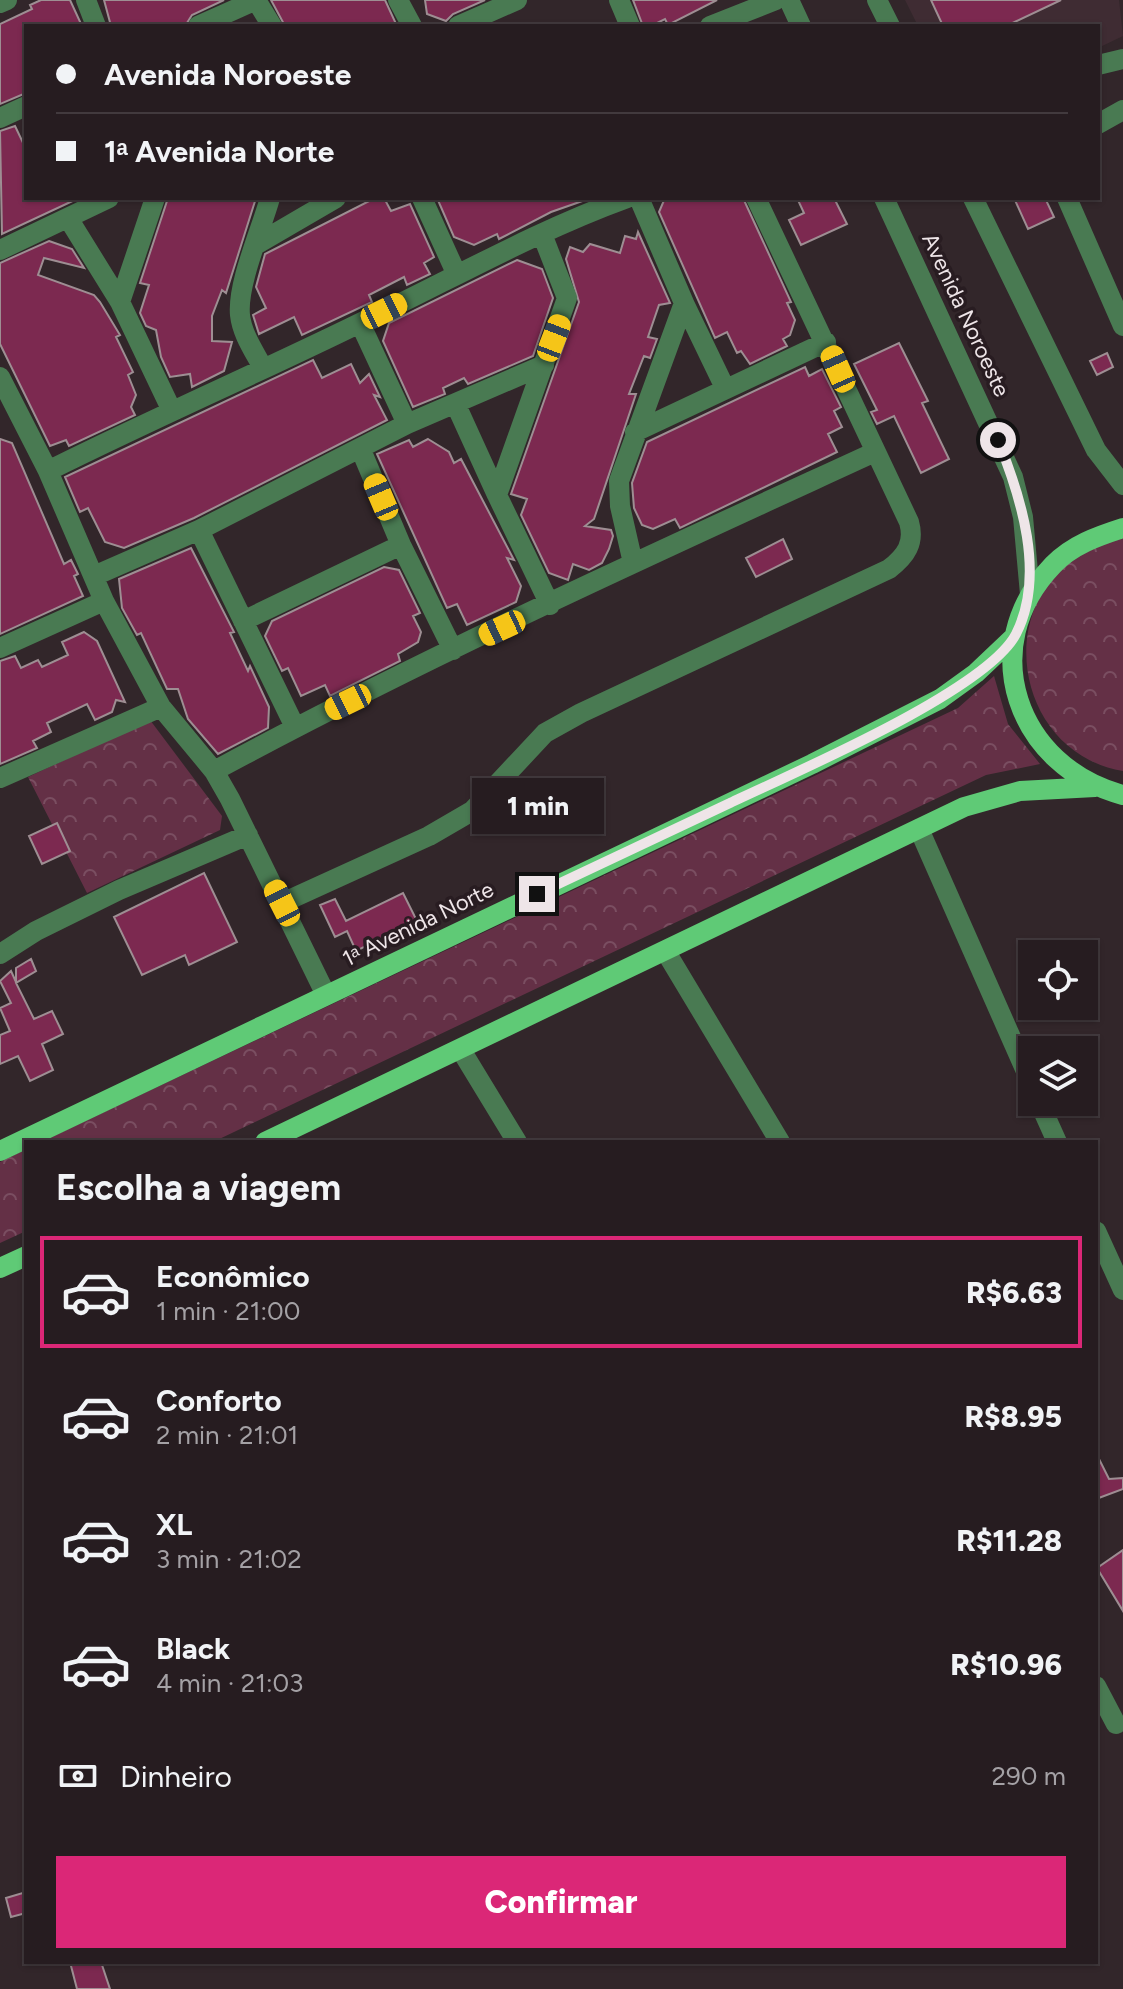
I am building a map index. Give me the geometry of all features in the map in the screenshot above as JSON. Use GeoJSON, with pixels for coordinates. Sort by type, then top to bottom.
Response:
{"type":"FeatureCollection","features":[{"type":"Feature","properties":{"kind":"main road"},"geometry":{"type":"LineString","coordinates":[[1123,528],[1086,540],[1054,563],[1030,594],[1015,636],[1014,682],[1028,726],[1056,763],[1095,787],[1123,795]]}},
{"type":"Feature","properties":{"kind":"main road","name":"1ᵃ Avenida Norte"},"geometry":{"type":"LineString","coordinates":[[0,1151],[812,764],[940,699],[976,673],[1015,636]]}},
{"type":"Feature","properties":{"kind":"main road"},"geometry":{"type":"LineString","coordinates":[[269,1140],[964,807],[1020,791],[1095,787]]}},
{"type":"Feature","properties":{"kind":"main road"},"geometry":{"type":"LineString","coordinates":[[0,1268],[24,1257]]}},
{"type":"Feature","properties":{"kind":"street"},"geometry":{"type":"LineString","coordinates":[[0,3],[7,0]]}},
{"type":"Feature","properties":{"kind":"street"},"geometry":{"type":"LineString","coordinates":[[86,0],[95,24]]}},
{"type":"Feature","properties":{"kind":"street"},"geometry":{"type":"LineString","coordinates":[[202,24],[256,0],[271,24]]}},
{"type":"Feature","properties":{"kind":"street"},"geometry":{"type":"LineString","coordinates":[[398,0],[411,24]]}},
{"type":"Feature","properties":{"kind":"street"},"geometry":{"type":"LineString","coordinates":[[463,24],[517,0]]}},
{"type":"Feature","properties":{"kind":"street"},"geometry":{"type":"LineString","coordinates":[[619,0],[629,24]]}},
{"type":"Feature","properties":{"kind":"street"},"geometry":{"type":"LineString","coordinates":[[716,24],[755,12],[776,0]]}},
{"type":"Feature","properties":{"kind":"street"},"geometry":{"type":"LineString","coordinates":[[789,0],[800,24]]}},
{"type":"Feature","properties":{"kind":"street"},"geometry":{"type":"LineString","coordinates":[[877,0],[889,24]]}},
{"type":"Feature","properties":{"kind":"street"},"geometry":{"type":"LineString","coordinates":[[1100,65],[1123,59]]}},
{"type":"Feature","properties":{"kind":"street"},"geometry":{"type":"LineString","coordinates":[[0,118],[24,107]]}},
{"type":"Feature","properties":{"kind":"street"},"geometry":{"type":"LineString","coordinates":[[1100,123],[1123,110]]}},
{"type":"Feature","properties":{"kind":"street"},"geometry":{"type":"LineString","coordinates":[[0,250],[105,200]]}},
{"type":"Feature","properties":{"kind":"street"},"geometry":{"type":"LineString","coordinates":[[120,302],[154,200]]}},
{"type":"Feature","properties":{"kind":"street"},"geometry":{"type":"LineString","coordinates":[[263,368],[244,332],[240,314],[242,293],[269,200]]}},
{"type":"Feature","properties":{"kind":"street"},"geometry":{"type":"LineString","coordinates":[[257,244],[333,200]]}},
{"type":"Feature","properties":{"kind":"street"},"geometry":{"type":"LineString","coordinates":[[423,200],[457,275]]}},
{"type":"Feature","properties":{"kind":"street"},"geometry":{"type":"LineString","coordinates":[[48,471],[171,409],[360,323],[542,234],[622,200]]}},
{"type":"Feature","properties":{"kind":"street"},"geometry":{"type":"LineString","coordinates":[[640,200],[725,388]]}},
{"type":"Feature","properties":{"kind":"street"},"geometry":{"type":"LineString","coordinates":[[282,903],[429,836],[472,811],[545,733],[898,562],[906,555],[912,532],[826,342],[757,200]]}},
{"type":"Feature","properties":{"kind":"street","name":"Avenida Noroeste"},"geometry":{"type":"LineString","coordinates":[[885,200],[1013,477],[1023,517],[1030,594]]}},
{"type":"Feature","properties":{"kind":"street"},"geometry":{"type":"LineString","coordinates":[[974,200],[1096,450],[1123,485]]}},
{"type":"Feature","properties":{"kind":"street"},"geometry":{"type":"LineString","coordinates":[[1068,200],[1123,326]]}},
{"type":"Feature","properties":{"kind":"street"},"geometry":{"type":"LineString","coordinates":[[68,218],[120,302],[171,409]]}},
{"type":"Feature","properties":{"kind":"street"},"geometry":{"type":"LineString","coordinates":[[497,495],[567,298],[542,234]]}},
{"type":"Feature","properties":{"kind":"street"},"geometry":{"type":"LineString","coordinates":[[633,563],[618,493],[635,432],[684,303]]}},
{"type":"Feature","properties":{"kind":"street"},"geometry":{"type":"LineString","coordinates":[[360,323],[407,424]]}},
{"type":"Feature","properties":{"kind":"street"},"geometry":{"type":"LineString","coordinates":[[635,432],[826,342]]}},
{"type":"Feature","properties":{"kind":"street"},"geometry":{"type":"LineString","coordinates":[[94,576],[199,530],[407,424],[544,365]]}},
{"type":"Feature","properties":{"kind":"street"},"geometry":{"type":"LineString","coordinates":[[0,377],[6,407],[48,471],[104,601],[161,707],[214,771],[326,995]]}},
{"type":"Feature","properties":{"kind":"street"},"geometry":{"type":"LineString","coordinates":[[456,405],[550,605]]}},
{"type":"Feature","properties":{"kind":"street"},"geometry":{"type":"LineString","coordinates":[[361,450],[401,545],[453,650]]}},
{"type":"Feature","properties":{"kind":"street"},"geometry":{"type":"LineString","coordinates":[[214,771],[295,727],[633,563],[875,452]]}},
{"type":"Feature","properties":{"kind":"street"},"geometry":{"type":"LineString","coordinates":[[199,530],[295,727]]}},
{"type":"Feature","properties":{"kind":"street"},"geometry":{"type":"LineString","coordinates":[[243,621],[401,545]]}},
{"type":"Feature","properties":{"kind":"street"},"geometry":{"type":"LineString","coordinates":[[0,648],[104,601]]}},
{"type":"Feature","properties":{"kind":"street"},"geometry":{"type":"LineString","coordinates":[[0,778],[161,707]]}},
{"type":"Feature","properties":{"kind":"street"},"geometry":{"type":"LineString","coordinates":[[919,829],[1018,1053]]}},
{"type":"Feature","properties":{"kind":"street"},"geometry":{"type":"LineString","coordinates":[[0,954],[36,931],[119,890],[248,835]]}},
{"type":"Feature","properties":{"kind":"street"},"geometry":{"type":"LineString","coordinates":[[666,952],[779,1140]]}},
{"type":"Feature","properties":{"kind":"street"},"geometry":{"type":"LineString","coordinates":[[461,1050],[516,1140]]}},
{"type":"Feature","properties":{"kind":"street"},"geometry":{"type":"LineString","coordinates":[[1045,1116],[1056,1140]]}},
{"type":"Feature","properties":{"kind":"street"},"geometry":{"type":"LineString","coordinates":[[1098,1235],[1123,1290]]}},
{"type":"Feature","properties":{"kind":"street"},"geometry":{"type":"LineString","coordinates":[[1098,1690],[1116,1724]]}},
{"type":"Feature","properties":{"kind":"shaded area"},"geometry":{"type":"Polygon","coordinates":[[[905,0],[1119,0],[1123,36],[1100,47],[1100,24],[917,24],[905,0]]]}},
{"type":"Feature","properties":{"kind":"green space"},"geometry":{"type":"Polygon","coordinates":[[[1123,537],[1123,771],[1090,760],[1063,742],[1044,717],[1031,687],[1026,656],[1030,624],[1042,593],[1063,566],[1091,548],[1123,537]]]}},
{"type":"Feature","properties":{"kind":"green space"},"geometry":{"type":"Polygon","coordinates":[[[994,676],[1008,724],[1040,764],[986,775],[217,1140],[45,1140],[958,708],[994,676]]]}},
{"type":"Feature","properties":{"kind":"green space"},"geometry":{"type":"Polygon","coordinates":[[[150,720],[222,816],[220,830],[87,893],[28,777],[150,720]]]}},
{"type":"Feature","properties":{"kind":"green space"},"geometry":{"type":"Polygon","coordinates":[[[24,1150],[24,1232],[0,1243],[0,1162],[24,1150]]]}},
{"type":"Feature","properties":{"kind":"building"},"geometry":{"type":"Polygon","coordinates":[[[41,0],[70,0],[81,24],[24,24],[24,94],[0,104],[0,24],[32,9],[30,5],[41,0]]]}},
{"type":"Feature","properties":{"kind":"building"},"geometry":{"type":"Polygon","coordinates":[[[104,0],[224,0],[192,15],[186,24],[110,24],[104,0]]]}},
{"type":"Feature","properties":{"kind":"building"},"geometry":{"type":"Polygon","coordinates":[[[271,0],[385,0],[396,24],[284,24],[271,0]]]}},
{"type":"Feature","properties":{"kind":"building"},"geometry":{"type":"Polygon","coordinates":[[[425,0],[485,0],[453,14],[446,21],[427,14],[425,0]]]}},
{"type":"Feature","properties":{"kind":"building"},"geometry":{"type":"Polygon","coordinates":[[[633,0],[717,0],[670,24],[665,19],[655,24],[642,24],[633,0]]]}},
{"type":"Feature","properties":{"kind":"building"},"geometry":{"type":"Polygon","coordinates":[[[931,0],[1061,0],[1010,24],[942,24],[931,0]]]}},
{"type":"Feature","properties":{"kind":"building"},"geometry":{"type":"Polygon","coordinates":[[[15,126],[24,145],[24,200],[75,200],[2,234],[0,131],[15,126]]]}},
{"type":"Feature","properties":{"kind":"building"},"geometry":{"type":"Polygon","coordinates":[[[167,200],[255,200],[226,293],[222,290],[212,316],[212,341],[232,342],[224,371],[192,387],[190,374],[170,377],[161,357],[156,330],[146,326],[140,313],[149,285],[140,283],[167,200]]]}},
{"type":"Feature","properties":{"kind":"building"},"geometry":{"type":"Polygon","coordinates":[[[371,200],[385,200],[391,211],[410,204],[434,257],[424,263],[430,274],[407,285],[404,277],[369,295],[372,302],[302,335],[294,317],[259,334],[253,315],[266,308],[256,287],[265,254],[371,200]]]}},
{"type":"Feature","properties":{"kind":"building"},"geometry":{"type":"Polygon","coordinates":[[[438,200],[585,200],[551,212],[499,239],[497,234],[474,245],[454,237],[438,200]]]}},
{"type":"Feature","properties":{"kind":"building"},"geometry":{"type":"Polygon","coordinates":[[[664,200],[744,200],[791,302],[787,303],[795,320],[790,335],[783,339],[787,346],[750,364],[741,351],[737,353],[727,332],[715,338],[659,212],[664,200]]]}},
{"type":"Feature","properties":{"kind":"building"},"geometry":{"type":"Polygon","coordinates":[[[798,200],[835,200],[847,224],[801,245],[789,220],[804,213],[798,200]]]}},
{"type":"Feature","properties":{"kind":"building"},"geometry":{"type":"Polygon","coordinates":[[[1015,200],[1046,200],[1054,217],[1028,229],[1015,200]]]}},
{"type":"Feature","properties":{"kind":"building"},"geometry":{"type":"Polygon","coordinates":[[[638,232],[670,303],[659,305],[648,337],[657,339],[650,358],[644,356],[629,394],[636,394],[594,519],[585,526],[611,530],[613,536],[609,549],[602,563],[589,570],[573,564],[568,580],[549,573],[521,515],[527,499],[511,494],[579,302],[566,259],[570,247],[583,252],[590,244],[620,253],[625,236],[636,239],[638,232]]]}},
{"type":"Feature","properties":{"kind":"building"},"geometry":{"type":"Polygon","coordinates":[[[49,241],[72,249],[84,268],[44,258],[38,275],[94,295],[100,302],[120,335],[116,337],[133,372],[128,375],[136,395],[131,407],[135,415],[69,446],[66,440],[50,446],[0,344],[0,263],[49,241]]]}},
{"type":"Feature","properties":{"kind":"building"},"geometry":{"type":"Polygon","coordinates":[[[517,260],[542,269],[553,298],[533,356],[468,384],[464,378],[443,388],[445,394],[413,407],[383,341],[389,323],[517,260]]]}},
{"type":"Feature","properties":{"kind":"building"},"geometry":{"type":"Polygon","coordinates":[[[899,343],[928,401],[922,403],[949,459],[921,473],[894,416],[877,424],[871,412],[877,410],[854,364],[899,343]]]}},
{"type":"Feature","properties":{"kind":"building"},"geometry":{"type":"Polygon","coordinates":[[[1107,353],[1113,367],[1097,375],[1090,361],[1107,353]]]}},
{"type":"Feature","properties":{"kind":"building"},"geometry":{"type":"Polygon","coordinates":[[[313,360],[322,378],[351,364],[360,383],[369,374],[380,397],[374,395],[387,420],[194,518],[124,548],[105,542],[88,508],[80,512],[65,477],[313,360]]]}},
{"type":"Feature","properties":{"kind":"building"},"geometry":{"type":"Polygon","coordinates":[[[805,367],[809,376],[822,369],[841,407],[834,411],[842,427],[828,434],[837,452],[680,528],[675,519],[653,529],[642,525],[634,508],[632,483],[647,442],[805,367]]]}},
{"type":"Feature","properties":{"kind":"building"},"geometry":{"type":"Polygon","coordinates":[[[0,439],[12,443],[64,564],[71,560],[78,574],[74,576],[83,596],[0,634],[0,439]]]}},
{"type":"Feature","properties":{"kind":"building"},"geometry":{"type":"Polygon","coordinates":[[[428,439],[449,452],[454,463],[461,459],[514,560],[507,558],[521,586],[516,602],[467,625],[457,604],[447,608],[377,454],[409,440],[413,447],[428,439]]]}},
{"type":"Feature","properties":{"kind":"building"},"geometry":{"type":"Polygon","coordinates":[[[783,539],[792,559],[756,577],[746,558],[783,539]]]}},
{"type":"Feature","properties":{"kind":"building"},"geometry":{"type":"Polygon","coordinates":[[[191,548],[234,632],[230,633],[248,671],[250,666],[269,707],[268,728],[218,754],[188,719],[178,689],[167,689],[141,633],[137,635],[122,608],[119,579],[191,548]]]}},
{"type":"Feature","properties":{"kind":"building"},"geometry":{"type":"Polygon","coordinates":[[[384,567],[399,570],[420,613],[413,616],[421,632],[418,642],[398,654],[400,661],[330,696],[325,685],[301,696],[288,668],[282,671],[265,636],[272,621],[384,567]]]}},
{"type":"Feature","properties":{"kind":"building"},"geometry":{"type":"Polygon","coordinates":[[[84,632],[97,641],[125,702],[116,700],[112,712],[95,720],[87,704],[47,723],[51,732],[33,741],[37,748],[0,764],[0,661],[15,656],[21,668],[38,660],[42,667],[68,655],[62,642],[84,632]]]}},
{"type":"Feature","properties":{"kind":"building"},"geometry":{"type":"Polygon","coordinates":[[[57,823],[70,851],[42,864],[29,836],[57,823]]]}},
{"type":"Feature","properties":{"kind":"building"},"geometry":{"type":"Polygon","coordinates":[[[204,873],[237,942],[189,965],[185,955],[142,975],[114,917],[204,873]]]}},
{"type":"Feature","properties":{"kind":"building"},"geometry":{"type":"Polygon","coordinates":[[[403,893],[417,921],[356,951],[347,931],[335,937],[320,905],[335,899],[346,921],[403,893]]]}},
{"type":"Feature","properties":{"kind":"building"},"geometry":{"type":"Polygon","coordinates":[[[31,959],[36,971],[16,983],[34,1019],[52,1011],[63,1034],[42,1044],[53,1070],[30,1081],[18,1056],[0,1064],[0,1035],[10,1031],[0,1008],[11,1003],[0,981],[11,971],[16,982],[16,968],[31,959]]]}},
{"type":"Feature","properties":{"kind":"building"},"geometry":{"type":"Polygon","coordinates":[[[1098,1457],[1109,1479],[1123,1478],[1123,1489],[1098,1498],[1098,1457]]]}},
{"type":"Feature","properties":{"kind":"building"},"geometry":{"type":"Polygon","coordinates":[[[1123,1550],[1123,1611],[1098,1570],[1123,1550]]]}},
{"type":"Feature","properties":{"kind":"building"},"geometry":{"type":"Polygon","coordinates":[[[24,1893],[24,1914],[11,1917],[6,1898],[24,1893]]]}},
{"type":"Feature","properties":{"kind":"building"},"geometry":{"type":"Polygon","coordinates":[[[71,1964],[102,1964],[110,1989],[77,1989],[71,1964]]]}},
{"type":"Feature","properties":{"kind":"route"},"geometry":{"type":"LineString","coordinates":[[537,894],[812,764],[940,699],[976,673],[1015,636],[1030,594],[1023,517],[1013,477],[998,440]]}}]}
